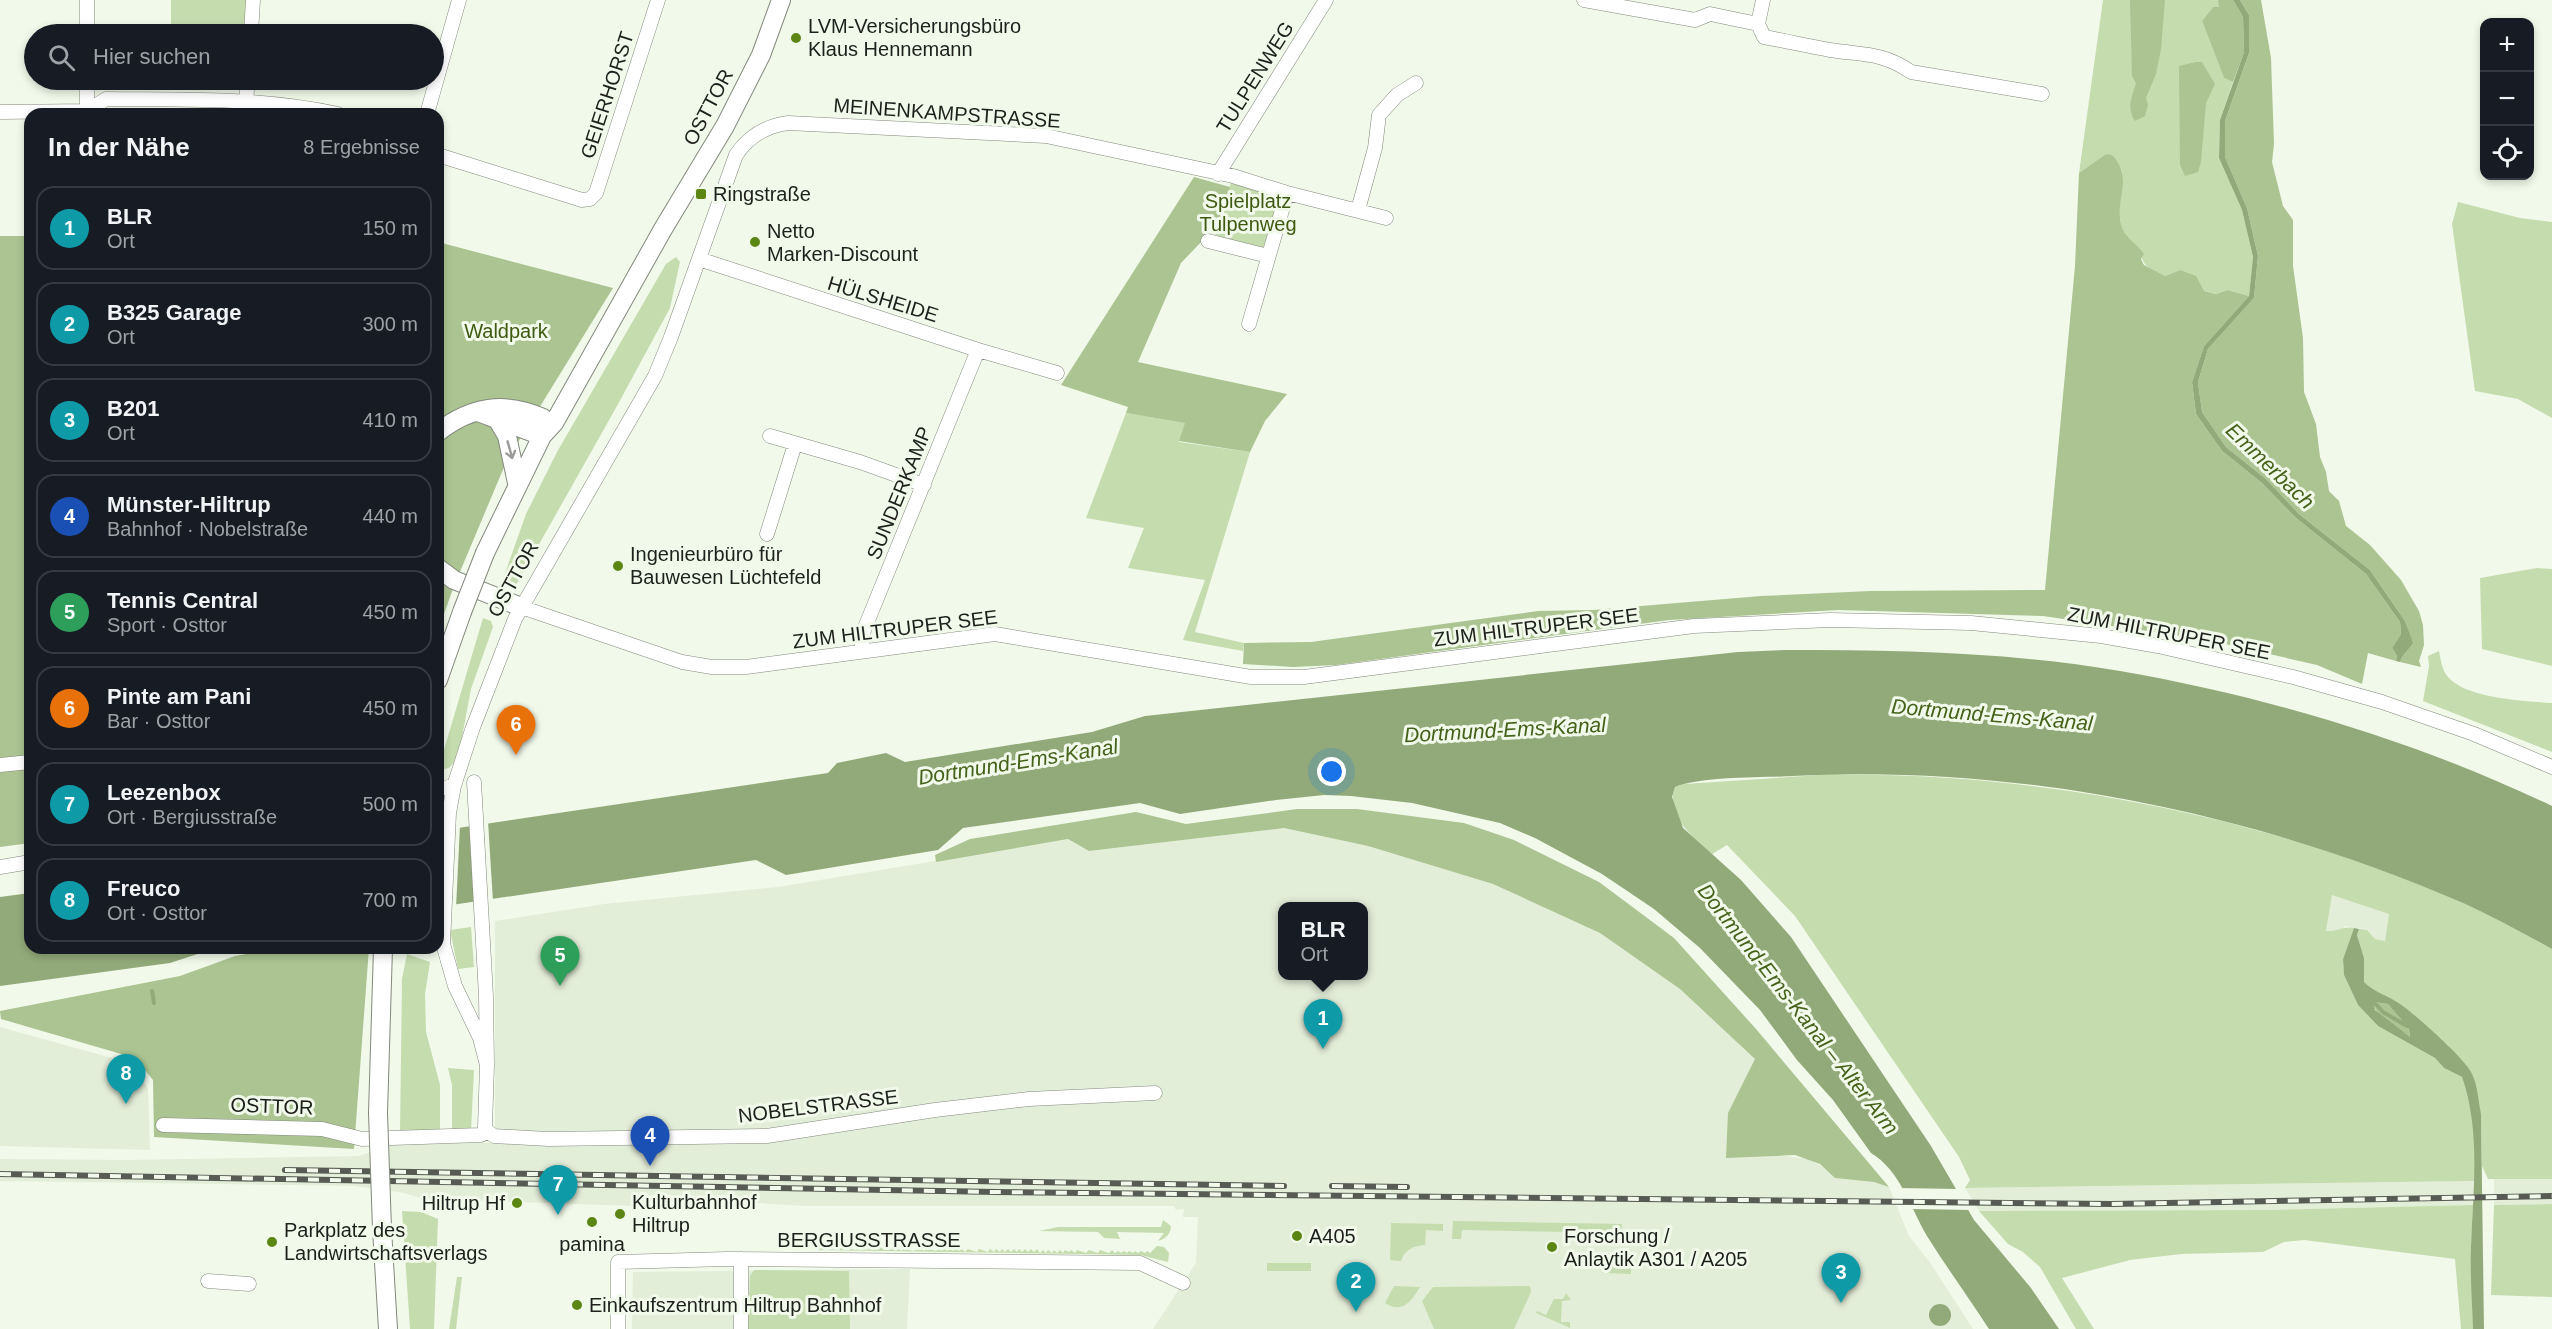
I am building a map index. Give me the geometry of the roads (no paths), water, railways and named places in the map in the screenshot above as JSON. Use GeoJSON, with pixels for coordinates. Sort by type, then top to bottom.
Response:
{"type":"FeatureCollection","features":[{"type":"Feature","properties":{"kind":"main road","name":"OSTTOR"},"geometry":{"type":"LineString","coordinates":[[444,664],[485,553],[542,427],[635,267],[663,229],[744,91],[761,55],[781,0]]}},
{"type":"Feature","properties":{"kind":"main road"},"geometry":{"type":"LineString","coordinates":[[444,428],[453,421],[498,407],[515,407],[542,427]]}},
{"type":"Feature","properties":{"kind":"main road"},"geometry":{"type":"LineString","coordinates":[[478,412],[497,419],[542,427]]}},
{"type":"Feature","properties":{"kind":"main road"},"geometry":{"type":"LineString","coordinates":[[497,419],[507,436],[517,483]]}},
{"type":"Feature","properties":{"kind":"main road"},"geometry":{"type":"LineString","coordinates":[[444,572],[454,580],[521,607]]}},
{"type":"Feature","properties":{"kind":"main road"},"geometry":{"type":"LineString","coordinates":[[383,954],[378,1113],[388,1329]]}},
{"type":"Feature","properties":{"kind":"street"},"geometry":{"type":"LineString","coordinates":[[87,0],[87,24]]}},
{"type":"Feature","properties":{"kind":"street"},"geometry":{"type":"LineString","coordinates":[[252,24],[253,0]]}},
{"type":"Feature","properties":{"kind":"street"},"geometry":{"type":"LineString","coordinates":[[444,53],[459,0]]}},
{"type":"Feature","properties":{"kind":"street","name":"GEIERHORST"},"geometry":{"type":"LineString","coordinates":[[444,157],[582,200],[590,199],[596,194],[658,0]]}},
{"type":"Feature","properties":{"kind":"street","name":"TULPENWEG"},"geometry":{"type":"LineString","coordinates":[[1218,174],[1326,0]]}},
{"type":"Feature","properties":{"kind":"street"},"geometry":{"type":"LineString","coordinates":[[1584,0],[1695,20],[1710,14],[1758,24]]}},
{"type":"Feature","properties":{"kind":"street"},"geometry":{"type":"LineString","coordinates":[[1763,0],[1758,24],[1764,37],[1832,50],[1880,56],[1895,61],[1911,72],[2042,94]]}},
{"type":"Feature","properties":{"kind":"street"},"geometry":{"type":"LineString","coordinates":[[1358,210],[1375,148],[1379,115],[1397,95],[1416,83]]}},
{"type":"Feature","properties":{"kind":"street"},"geometry":{"type":"LineString","coordinates":[[87,90],[87,108]]}},
{"type":"Feature","properties":{"kind":"street"},"geometry":{"type":"LineString","coordinates":[[246,100],[247,90]]}},
{"type":"Feature","properties":{"kind":"street"},"geometry":{"type":"LineString","coordinates":[[429,108],[434,90]]}},
{"type":"Feature","properties":{"kind":"street"},"geometry":{"type":"LineString","coordinates":[[92,108],[106,99],[246,100],[312,108]]}},
{"type":"Feature","properties":{"kind":"street"},"geometry":{"type":"LineString","coordinates":[[0,112],[24,112]]}},
{"type":"Feature","properties":{"kind":"street","name":"MEINENKAMPSTRASSE"},"geometry":{"type":"LineString","coordinates":[[748,141],[771,126],[788,123],[1046,136],[1233,176],[1287,193],[1386,218]]}},
{"type":"Feature","properties":{"kind":"street","name":"OSTTOR"},"geometry":{"type":"LineString","coordinates":[[444,920],[449,813],[454,786],[497,660],[521,607],[647,392],[668,346],[736,155],[748,141]]}},
{"type":"Feature","properties":{"kind":"street"},"geometry":{"type":"LineString","coordinates":[[1249,324],[1287,193]]}},
{"type":"Feature","properties":{"kind":"street"},"geometry":{"type":"LineString","coordinates":[[1208,241],[1268,256]]}},
{"type":"Feature","properties":{"kind":"street","name":"HÜLSHEIDE"},"geometry":{"type":"LineString","coordinates":[[699,260],[978,350],[1057,373]]}},
{"type":"Feature","properties":{"kind":"street","name":"SUNDERKAMP"},"geometry":{"type":"LineString","coordinates":[[861,651],[864,630],[978,350]]}},
{"type":"Feature","properties":{"kind":"street"},"geometry":{"type":"LineString","coordinates":[[770,436],[860,462],[924,485]]}},
{"type":"Feature","properties":{"kind":"street"},"geometry":{"type":"LineString","coordinates":[[767,534],[795,444]]}},
{"type":"Feature","properties":{"kind":"street","name":"ZUM HILTRUPER SEE"},"geometry":{"type":"LineString","coordinates":[[521,607],[663,657],[699,666],[746,667],[995,634],[1251,677],[1327,674],[1694,626],[1830,620],[1971,623],[2101,636],[2158,646],[2293,677],[2382,702],[2474,734],[2552,766]]}},
{"type":"Feature","properties":{"kind":"street"},"geometry":{"type":"LineString","coordinates":[[0,765],[24,763]]}},
{"type":"Feature","properties":{"kind":"street","name":"OSTTOR"},"geometry":{"type":"LineString","coordinates":[[163,1125],[322,1129],[362,1139],[481,1136],[487,1131],[485,1121],[487,1065],[483,912],[474,782]]}},
{"type":"Feature","properties":{"kind":"street"},"geometry":{"type":"LineString","coordinates":[[444,788],[454,786]]}},
{"type":"Feature","properties":{"kind":"street"},"geometry":{"type":"LineString","coordinates":[[0,867],[24,863]]}},
{"type":"Feature","properties":{"kind":"street","name":"OSTTOR"},"geometry":{"type":"LineString","coordinates":[[444,948],[461,1003],[480,1038],[487,1065]]}},
{"type":"Feature","properties":{"kind":"street","name":"NOBELSTRASSE"},"geometry":{"type":"LineString","coordinates":[[487,1131],[494,1136],[548,1139],[767,1136],[935,1110],[1029,1099],[1155,1093]]}},
{"type":"Feature","properties":{"kind":"street"},"geometry":{"type":"LineString","coordinates":[[741,1259],[741,1329]]}},
{"type":"Feature","properties":{"kind":"street","name":"BERGIUSSTRASSE"},"geometry":{"type":"LineString","coordinates":[[618,1329],[618,1262],[741,1259],[1140,1263],[1183,1283]]}},
{"type":"Feature","properties":{"kind":"street"},"geometry":{"type":"LineString","coordinates":[[208,1281],[249,1284]]}},
{"type":"Feature","properties":{"kind":"water"},"geometry":{"type":"Polygon","coordinates":[[[2233,0],[2240,0],[2249,15],[2249,53],[2225,121],[2225,157],[2247,208],[2258,256],[2254,298],[2208,349],[2198,382],[2202,412],[2226,447],[2266,479],[2299,514],[2370,570],[2405,621],[2413,643],[2400,662],[2396,661],[2397,656],[2392,648],[2401,634],[2400,622],[2366,574],[2296,518],[2262,483],[2222,451],[2196,414],[2192,382],[2204,346],[2249,296],[2253,257],[2242,210],[2219,158],[2220,120],[2244,52],[2243,17],[2233,0]]]}},
{"type":"Feature","properties":{"kind":"water"},"geometry":{"type":"Polygon","coordinates":[[[1870,651],[1995,656],[2120,671],[2286,708],[2341,724],[2448,761],[2552,806],[2552,949],[2463,903],[2384,871],[2219,820],[2135,801],[2050,787],[1964,778],[1878,774],[1732,778],[1687,783],[1675,787],[1672,797],[1683,828],[1741,880],[1791,937],[1931,1146],[1974,1220],[2031,1288],[2059,1329],[1989,1329],[1927,1236],[1890,1169],[1871,1153],[1833,1100],[1797,1060],[1760,1010],[1700,948],[1654,909],[1602,874],[1535,838],[1500,823],[1412,803],[1351,796],[1324,795],[1276,800],[1180,814],[1140,803],[963,828],[938,850],[786,875],[756,860],[444,906],[444,830],[828,773],[837,763],[886,753],[905,762],[1092,732],[1145,716],[1738,652],[1870,651]]]}},
{"type":"Feature","properties":{"kind":"water"},"geometry":{"type":"Polygon","coordinates":[[[24,894],[24,954],[198,954],[170,963],[0,986],[0,897],[24,894]]]}},
{"type":"Feature","properties":{"kind":"water"},"geometry":{"type":"Polygon","coordinates":[[[2354,928],[2359,929],[2357,935],[2364,958],[2364,982],[2372,989],[2400,1004],[2427,1026],[2458,1056],[2473,1077],[2481,1114],[2484,1329],[2473,1329],[2471,1256],[2474,1140],[2468,1098],[2462,1077],[2444,1068],[2435,1058],[2378,1026],[2358,1005],[2344,975],[2343,959],[2354,928]],[[2373,1002],[2375,1010],[2410,1037],[2409,1029],[2388,1004],[2373,1002]]]}},
{"type":"Feature","properties":{"kind":"water"},"geometry":{"type":"Polygon","coordinates":[[[1940,1304],[1948,1307],[1951,1315],[1948,1323],[1940,1326],[1932,1323],[1929,1315],[1932,1307],[1940,1304]]]}},
{"type":"Feature","properties":{"kind":"waterway"},"geometry":{"type":"LineString","coordinates":[[152,991],[154,1003]]}},
{"type":"Feature","properties":{"kind":"waterway","name":"Emmerbach"},"geometry":{"type":"LineString","coordinates":[[2372,1000],[2383,1012],[2407,1026]]}},
{"type":"Feature","properties":{"kind":"railway"},"geometry":{"type":"LineString","coordinates":[[285,1170],[1284,1186]]}},
{"type":"Feature","properties":{"kind":"railway"},"geometry":{"type":"LineString","coordinates":[[0,1174],[996,1192],[2112,1204],[2552,1196]]}},
{"type":"Feature","properties":{"kind":"railway"},"geometry":{"type":"LineString","coordinates":[[1332,1186],[1407,1187]]}},
{"type":"Feature","properties":{"kind":"place","name":"LVM-Versicherungsbüro Klaus Hennemann"},"geometry":{"type":"Point","coordinates":[796,38]}},
{"type":"Feature","properties":{"kind":"place","name":"Ringstraße"},"geometry":{"type":"Point","coordinates":[701,194]}},
{"type":"Feature","properties":{"kind":"place","name":"Netto Marken-Discount"},"geometry":{"type":"Point","coordinates":[755,242]}},
{"type":"Feature","properties":{"kind":"place","name":"Ingenieurbüro für Bauwesen Lüchtefeld"},"geometry":{"type":"Point","coordinates":[618,566]}},
{"type":"Feature","properties":{"kind":"place","name":"Pinte am Pani"},"geometry":{"type":"Point","coordinates":[516,755]}},
{"type":"Feature","properties":{"kind":"place","name":"Tennis Central"},"geometry":{"type":"Point","coordinates":[560,986]}},
{"type":"Feature","properties":{"kind":"place","name":"BLR"},"geometry":{"type":"Point","coordinates":[1323,1049]}},
{"type":"Feature","properties":{"kind":"place","name":"Freuco"},"geometry":{"type":"Point","coordinates":[126,1104]}},
{"type":"Feature","properties":{"kind":"place","name":"Münster-Hiltrup"},"geometry":{"type":"Point","coordinates":[650,1166]}},
{"type":"Feature","properties":{"kind":"place","name":"Hiltrup Hf"},"geometry":{"type":"Point","coordinates":[517,1203]}},
{"type":"Feature","properties":{"kind":"place","name":"Kulturbahnhof Hiltrup"},"geometry":{"type":"Point","coordinates":[620,1214]}},
{"type":"Feature","properties":{"kind":"place","name":"Leezenbox"},"geometry":{"type":"Point","coordinates":[558,1215]}},
{"type":"Feature","properties":{"kind":"place","name":"pamina"},"geometry":{"type":"Point","coordinates":[592,1222]}},
{"type":"Feature","properties":{"kind":"place","name":"A405"},"geometry":{"type":"Point","coordinates":[1297,1236]}},
{"type":"Feature","properties":{"kind":"place","name":"Parkplatz des Landwirtschaftsverlags"},"geometry":{"type":"Point","coordinates":[272,1242]}},
{"type":"Feature","properties":{"kind":"place","name":"Forschung / Anlaytik A301 / A205"},"geometry":{"type":"Point","coordinates":[1552,1247]}},
{"type":"Feature","properties":{"kind":"place","name":"B201"},"geometry":{"type":"Point","coordinates":[1841,1303]}},
{"type":"Feature","properties":{"kind":"place","name":"Einkaufszentrum Hiltrup Bahnhof"},"geometry":{"type":"Point","coordinates":[577,1305]}},
{"type":"Feature","properties":{"kind":"place","name":"B325 Garage"},"geometry":{"type":"Point","coordinates":[1356,1312]}},
{"type":"Feature","properties":{"kind":"park label","name":"Spielplatz Tulpenweg"},"geometry":{"type":"Point","coordinates":[1248,212]}},
{"type":"Feature","properties":{"kind":"park label","name":"Waldpark"},"geometry":{"type":"Point","coordinates":[506,331]}},
{"type":"Feature","properties":{"kind":"water label","name":"Dortmund-Ems-Kanal"},"geometry":{"type":"Point","coordinates":[1992,715]}},
{"type":"Feature","properties":{"kind":"water label","name":"Dortmund-Ems-Kanal"},"geometry":{"type":"Point","coordinates":[1505,730]}},
{"type":"Feature","properties":{"kind":"water label","name":"Dortmund-Ems-Kanal"},"geometry":{"type":"Point","coordinates":[1018,762]}},
{"type":"Feature","properties":{"kind":"water label","name":"Dortmund-Ems-Kanal – Alter Arm"},"geometry":{"type":"Point","coordinates":[1798,1009]}}]}
